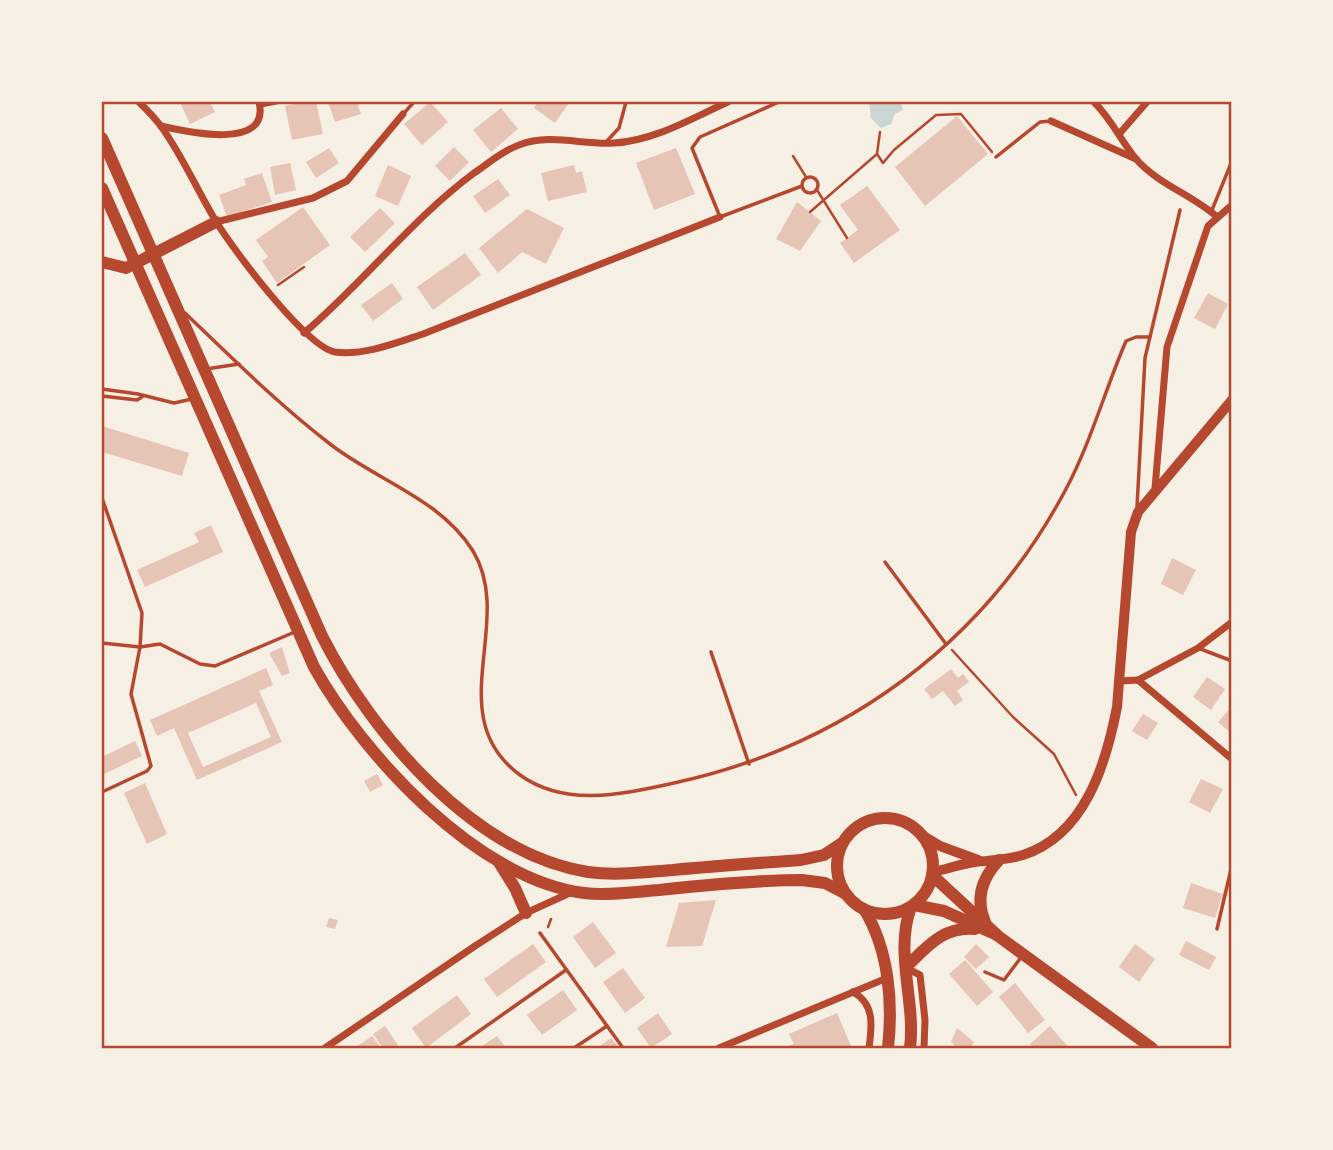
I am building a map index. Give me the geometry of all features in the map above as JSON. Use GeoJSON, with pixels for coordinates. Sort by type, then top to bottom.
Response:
{"type":"FeatureCollection","features":[{"type":"Feature","properties":{"kind":"main road"},"geometry":{"type":"LineString","coordinates":[[102,138],[321,636],[346,682],[391,743],[425,778],[487,830],[537,858],[574,869],[609,873],[800,860],[824,855],[842,843],[858,826],[880,818],[903,821],[940,846],[981,861]]}},
{"type":"Feature","properties":{"kind":"main road"},"geometry":{"type":"LineString","coordinates":[[102,188],[298,631],[328,691],[372,753],[410,791],[473,845],[529,877],[573,891],[626,894],[802,880],[825,883],[846,894],[864,909],[877,934],[887,978],[888,1048]]}},
{"type":"Feature","properties":{"kind":"main road"},"geometry":{"type":"LineString","coordinates":[[102,262],[126,268],[216,222]]}},
{"type":"Feature","properties":{"kind":"main road"},"geometry":{"type":"LineString","coordinates":[[933,874],[981,861],[1023,855],[1049,841],[1081,808],[1098,776],[1112,736],[1121,681],[1131,532],[1138,512],[1154,488],[1231,400]]}},
{"type":"Feature","properties":{"kind":"main road"},"geometry":{"type":"LineString","coordinates":[[864,909],[888,914],[912,906],[926,892],[933,874],[932,855],[922,835]]}},
{"type":"Feature","properties":{"kind":"main road"},"geometry":{"type":"LineString","coordinates":[[842,843],[837,858],[837,873],[846,894]]}},
{"type":"Feature","properties":{"kind":"main road"},"geometry":{"type":"LineString","coordinates":[[982,925],[981,888],[999,860]]}},
{"type":"Feature","properties":{"kind":"main road"},"geometry":{"type":"LineString","coordinates":[[498,861],[515,888],[526,914]]}},
{"type":"Feature","properties":{"kind":"main road"},"geometry":{"type":"LineString","coordinates":[[933,874],[982,925],[1152,1048]]}},
{"type":"Feature","properties":{"kind":"main road"},"geometry":{"type":"LineString","coordinates":[[912,906],[944,911],[982,925]]}},
{"type":"Feature","properties":{"kind":"main road"},"geometry":{"type":"LineString","coordinates":[[910,1048],[910,1009],[903,934],[912,906]]}},
{"type":"Feature","properties":{"kind":"main road"},"geometry":{"type":"LineString","coordinates":[[905,967],[945,932],[982,925]]}},
{"type":"Feature","properties":{"kind":"street"},"geometry":{"type":"LineString","coordinates":[[139,102],[161,126],[216,222],[270,292],[304,333],[317,345],[333,352],[352,352],[401,341],[720,217]]}},
{"type":"Feature","properties":{"kind":"street"},"geometry":{"type":"LineString","coordinates":[[304,333],[340,303],[447,194],[502,153],[519,145],[548,139],[605,143],[631,141],[669,129],[728,102]]}},
{"type":"Feature","properties":{"kind":"street"},"geometry":{"type":"LineString","coordinates":[[1094,102],[1120,133],[1136,159]]}},
{"type":"Feature","properties":{"kind":"street"},"geometry":{"type":"LineString","coordinates":[[1120,133],[1147,102]]}},
{"type":"Feature","properties":{"kind":"street"},"geometry":{"type":"LineString","coordinates":[[161,126],[201,133],[248,131],[258,122],[259,104]]}},
{"type":"Feature","properties":{"kind":"street"},"geometry":{"type":"LineString","coordinates":[[216,222],[313,198],[347,181],[402,114]]}},
{"type":"Feature","properties":{"kind":"street"},"geometry":{"type":"LineString","coordinates":[[1051,121],[1136,159],[1178,192],[1214,214]]}},
{"type":"Feature","properties":{"kind":"street"},"geometry":{"type":"LineString","coordinates":[[1154,488],[1167,347],[1202,241],[1214,214],[1231,205]]}},
{"type":"Feature","properties":{"kind":"street"},"geometry":{"type":"LineString","coordinates":[[1121,681],[1138,680],[1198,648],[1231,622]]}},
{"type":"Feature","properties":{"kind":"street"},"geometry":{"type":"LineString","coordinates":[[1138,680],[1231,759]]}},
{"type":"Feature","properties":{"kind":"street"},"geometry":{"type":"LineString","coordinates":[[325,1048],[526,914],[573,891]]}},
{"type":"Feature","properties":{"kind":"street"},"geometry":{"type":"LineString","coordinates":[[905,967],[920,975],[924,1048]]}},
{"type":"Feature","properties":{"kind":"street"},"geometry":{"type":"LineString","coordinates":[[719,1048],[887,978]]}},
{"type":"Feature","properties":{"kind":"street"},"geometry":{"type":"LineString","coordinates":[[853,992],[865,1000],[871,1009],[869,1048]]}},
{"type":"Feature","properties":{"kind":"lane"},"geometry":{"type":"LineString","coordinates":[[259,104],[280,102]]}},
{"type":"Feature","properties":{"kind":"lane"},"geometry":{"type":"LineString","coordinates":[[402,114],[414,102]]}},
{"type":"Feature","properties":{"kind":"lane"},"geometry":{"type":"LineString","coordinates":[[605,143],[619,128],[626,102]]}},
{"type":"Feature","properties":{"kind":"lane"},"geometry":{"type":"LineString","coordinates":[[779,102],[700,137],[692,148],[720,217],[802,186],[806,178],[817,181],[817,190],[809,193],[802,186]]}},
{"type":"Feature","properties":{"kind":"lane"},"geometry":{"type":"LineString","coordinates":[[996,157],[1040,122],[1051,121]]}},
{"type":"Feature","properties":{"kind":"lane"},"geometry":{"type":"LineString","coordinates":[[1214,214],[1231,162]]}},
{"type":"Feature","properties":{"kind":"lane"},"geometry":{"type":"LineString","coordinates":[[1138,512],[1144,358],[1180,209]]}},
{"type":"Feature","properties":{"kind":"lane"},"geometry":{"type":"LineString","coordinates":[[175,304],[332,445],[439,513],[473,552],[482,571],[488,597],[481,713],[496,747],[521,776],[552,790],[587,797],[643,790],[749,764],[790,748],[855,714],[917,670],[946,644],[998,589],[1067,488],[1101,411],[1126,341],[1136,337],[1150,337]]}},
{"type":"Feature","properties":{"kind":"lane"},"geometry":{"type":"LineString","coordinates":[[204,370],[239,364]]}},
{"type":"Feature","properties":{"kind":"lane"},"geometry":{"type":"LineString","coordinates":[[102,390],[174,403],[194,399]]}},
{"type":"Feature","properties":{"kind":"lane"},"geometry":{"type":"LineString","coordinates":[[102,396],[137,400],[142,397]]}},
{"type":"Feature","properties":{"kind":"lane"},"geometry":{"type":"LineString","coordinates":[[102,498],[142,612],[140,647],[131,694],[151,766],[147,771],[102,792]]}},
{"type":"Feature","properties":{"kind":"lane"},"geometry":{"type":"LineString","coordinates":[[885,562],[946,644]]}},
{"type":"Feature","properties":{"kind":"lane"},"geometry":{"type":"LineString","coordinates":[[102,643],[140,647],[160,644],[200,664],[215,666],[298,631]]}},
{"type":"Feature","properties":{"kind":"lane"},"geometry":{"type":"LineString","coordinates":[[1198,648],[1231,661]]}},
{"type":"Feature","properties":{"kind":"lane"},"geometry":{"type":"LineString","coordinates":[[711,652],[749,764]]}},
{"type":"Feature","properties":{"kind":"lane"},"geometry":{"type":"LineString","coordinates":[[1217,929],[1231,865]]}},
{"type":"Feature","properties":{"kind":"lane"},"geometry":{"type":"LineString","coordinates":[[540,933],[623,1048]]}},
{"type":"Feature","properties":{"kind":"lane"},"geometry":{"type":"LineString","coordinates":[[985,972],[1004,980],[1024,955]]}},
{"type":"Feature","properties":{"kind":"lane"},"geometry":{"type":"LineString","coordinates":[[455,1048],[566,970]]}},
{"type":"Feature","properties":{"kind":"lane"},"geometry":{"type":"LineString","coordinates":[[574,1048],[607,1026]]}},
{"type":"Feature","properties":{"kind":"path"},"geometry":{"type":"LineString","coordinates":[[877,154],[883,163],[894,150],[936,115],[961,114],[996,157]]}},
{"type":"Feature","properties":{"kind":"path"},"geometry":{"type":"LineString","coordinates":[[810,212],[877,154],[880,132]]}},
{"type":"Feature","properties":{"kind":"path"},"geometry":{"type":"LineString","coordinates":[[793,156],[806,178]]}},
{"type":"Feature","properties":{"kind":"path"},"geometry":{"type":"LineString","coordinates":[[817,190],[847,238]]}},
{"type":"Feature","properties":{"kind":"path"},"geometry":{"type":"LineString","coordinates":[[270,292],[304,267]]}},
{"type":"Feature","properties":{"kind":"path"},"geometry":{"type":"LineString","coordinates":[[946,644],[1013,717],[1054,754],[1066,773],[1081,808]]}},
{"type":"Feature","properties":{"kind":"path"},"geometry":{"type":"LineString","coordinates":[[551,919],[551,925]]}},
{"type":"Feature","properties":{"kind":"shaded area"},"geometry":{"type":"Polygon","coordinates":[[[869,102],[901,102],[903,110],[895,114],[891,124],[881,128],[871,118],[869,102]]]}},
{"type":"Feature","properties":{"kind":"building"},"geometry":{"type":"Polygon","coordinates":[[[180,102],[210,102],[215,112],[190,124],[180,102]]]}},
{"type":"Feature","properties":{"kind":"building"},"geometry":{"type":"Polygon","coordinates":[[[316,102],[323,134],[292,140],[285,106],[316,102]]]}},
{"type":"Feature","properties":{"kind":"building"},"geometry":{"type":"Polygon","coordinates":[[[328,102],[357,102],[361,114],[335,122],[328,102]]]}},
{"type":"Feature","properties":{"kind":"building"},"geometry":{"type":"Polygon","coordinates":[[[430,102],[448,122],[422,145],[404,124],[430,102]]]}},
{"type":"Feature","properties":{"kind":"building"},"geometry":{"type":"Polygon","coordinates":[[[538,102],[569,103],[555,123],[534,108],[538,102]]]}},
{"type":"Feature","properties":{"kind":"building"},"geometry":{"type":"Polygon","coordinates":[[[501,108],[518,129],[491,152],[473,130],[501,108]]]}},
{"type":"Feature","properties":{"kind":"building"},"geometry":{"type":"Polygon","coordinates":[[[957,116],[988,154],[925,206],[895,167],[957,116]]]}},
{"type":"Feature","properties":{"kind":"building"},"geometry":{"type":"Polygon","coordinates":[[[454,147],[469,162],[450,181],[435,166],[454,147]]]}},
{"type":"Feature","properties":{"kind":"building"},"geometry":{"type":"Polygon","coordinates":[[[329,148],[339,163],[316,178],[306,162],[329,148]]]}},
{"type":"Feature","properties":{"kind":"building"},"geometry":{"type":"Polygon","coordinates":[[[676,148],[695,194],[654,210],[636,163],[676,148]]]}},
{"type":"Feature","properties":{"kind":"building"},"geometry":{"type":"Polygon","coordinates":[[[290,163],[296,190],[275,195],[270,167],[290,163]]]}},
{"type":"Feature","properties":{"kind":"building"},"geometry":{"type":"Polygon","coordinates":[[[388,165],[411,176],[398,206],[375,196],[388,165]]]}},
{"type":"Feature","properties":{"kind":"building"},"geometry":{"type":"Polygon","coordinates":[[[574,165],[576,173],[582,171],[587,192],[548,201],[541,173],[574,165]]]}},
{"type":"Feature","properties":{"kind":"building"},"geometry":{"type":"Polygon","coordinates":[[[262,173],[272,202],[227,217],[219,195],[246,185],[244,179],[262,173]]]}},
{"type":"Feature","properties":{"kind":"building"},"geometry":{"type":"Polygon","coordinates":[[[498,179],[510,195],[485,213],[473,196],[498,179]]]}},
{"type":"Feature","properties":{"kind":"building"},"geometry":{"type":"Polygon","coordinates":[[[867,186],[900,230],[854,263],[840,243],[858,230],[840,205],[867,186]]]}},
{"type":"Feature","properties":{"kind":"building"},"geometry":{"type":"Polygon","coordinates":[[[797,202],[821,221],[800,251],[776,239],[797,202]]]}},
{"type":"Feature","properties":{"kind":"building"},"geometry":{"type":"Polygon","coordinates":[[[303,207],[330,245],[277,283],[262,261],[268,257],[256,240],[303,207]]]}},
{"type":"Feature","properties":{"kind":"building"},"geometry":{"type":"Polygon","coordinates":[[[380,208],[395,223],[365,252],[350,237],[380,208]]]}},
{"type":"Feature","properties":{"kind":"building"},"geometry":{"type":"Polygon","coordinates":[[[527,209],[564,228],[546,264],[522,252],[498,273],[479,248],[527,209]]]}},
{"type":"Feature","properties":{"kind":"building"},"geometry":{"type":"Polygon","coordinates":[[[465,253],[481,275],[433,310],[417,287],[465,253]]]}},
{"type":"Feature","properties":{"kind":"building"},"geometry":{"type":"Polygon","coordinates":[[[392,283],[403,299],[373,321],[361,305],[392,283]]]}},
{"type":"Feature","properties":{"kind":"building"},"geometry":{"type":"Polygon","coordinates":[[[1208,293],[1228,304],[1215,329],[1194,318],[1208,293]]]}},
{"type":"Feature","properties":{"kind":"building"},"geometry":{"type":"Polygon","coordinates":[[[102,426],[189,453],[182,476],[102,452],[102,426]]]}},
{"type":"Feature","properties":{"kind":"building"},"geometry":{"type":"Polygon","coordinates":[[[211,525],[223,552],[145,587],[137,570],[199,542],[194,533],[211,525]]]}},
{"type":"Feature","properties":{"kind":"building"},"geometry":{"type":"Polygon","coordinates":[[[1172,558],[1196,570],[1183,595],[1161,584],[1172,558]]]}},
{"type":"Feature","properties":{"kind":"building"},"geometry":{"type":"Polygon","coordinates":[[[282,647],[290,673],[282,676],[269,653],[282,647]]]}},
{"type":"Feature","properties":{"kind":"building"},"geometry":{"type":"Polygon","coordinates":[[[266,668],[273,685],[259,691],[282,742],[197,780],[174,728],[157,736],[150,720],[266,668]],[[256,703],[188,733],[203,767],[271,737],[256,703]]]}},
{"type":"Feature","properties":{"kind":"building"},"geometry":{"type":"Polygon","coordinates":[[[951,669],[958,678],[963,674],[969,682],[957,691],[963,700],[955,706],[943,691],[932,699],[924,689],[951,669]]]}},
{"type":"Feature","properties":{"kind":"building"},"geometry":{"type":"Polygon","coordinates":[[[1207,677],[1225,689],[1211,710],[1193,697],[1207,677]]]}},
{"type":"Feature","properties":{"kind":"building"},"geometry":{"type":"Polygon","coordinates":[[[1232,706],[1232,734],[1218,722],[1232,706]]]}},
{"type":"Feature","properties":{"kind":"building"},"geometry":{"type":"Polygon","coordinates":[[[1143,714],[1158,723],[1147,740],[1132,731],[1143,714]]]}},
{"type":"Feature","properties":{"kind":"building"},"geometry":{"type":"Polygon","coordinates":[[[135,741],[142,756],[102,775],[102,757],[135,741]]]}},
{"type":"Feature","properties":{"kind":"building"},"geometry":{"type":"Polygon","coordinates":[[[377,774],[383,785],[370,792],[364,781],[377,774]]]}},
{"type":"Feature","properties":{"kind":"building"},"geometry":{"type":"Polygon","coordinates":[[[1201,779],[1223,789],[1210,813],[1189,802],[1201,779]]]}},
{"type":"Feature","properties":{"kind":"building"},"geometry":{"type":"Polygon","coordinates":[[[145,783],[167,834],[147,844],[124,793],[145,783]]]}},
{"type":"Feature","properties":{"kind":"building"},"geometry":{"type":"Polygon","coordinates":[[[1191,883],[1223,894],[1215,918],[1183,908],[1191,883]]]}},
{"type":"Feature","properties":{"kind":"building"},"geometry":{"type":"Polygon","coordinates":[[[716,900],[702,946],[666,947],[679,903],[716,900]]]}},
{"type":"Feature","properties":{"kind":"building"},"geometry":{"type":"Polygon","coordinates":[[[329,918],[338,920],[335,929],[326,927],[329,918]]]}},
{"type":"Feature","properties":{"kind":"building"},"geometry":{"type":"Polygon","coordinates":[[[593,922],[616,953],[595,968],[573,937],[593,922]]]}},
{"type":"Feature","properties":{"kind":"building"},"geometry":{"type":"Polygon","coordinates":[[[1186,941],[1216,957],[1209,970],[1179,955],[1186,941]]]}},
{"type":"Feature","properties":{"kind":"building"},"geometry":{"type":"Polygon","coordinates":[[[533,944],[546,962],[497,997],[484,979],[533,944]]]}},
{"type":"Feature","properties":{"kind":"building"},"geometry":{"type":"Polygon","coordinates":[[[976,944],[989,957],[976,969],[964,957],[976,944]]]}},
{"type":"Feature","properties":{"kind":"building"},"geometry":{"type":"Polygon","coordinates":[[[1135,944],[1155,959],[1139,982],[1119,967],[1135,944]]]}},
{"type":"Feature","properties":{"kind":"building"},"geometry":{"type":"Polygon","coordinates":[[[965,960],[993,992],[977,1006],[949,974],[965,960]]]}},
{"type":"Feature","properties":{"kind":"building"},"geometry":{"type":"Polygon","coordinates":[[[623,968],[645,998],[625,1013],[603,982],[623,968]]]}},
{"type":"Feature","properties":{"kind":"building"},"geometry":{"type":"Polygon","coordinates":[[[1015,983],[1045,1020],[1028,1033],[999,997],[1015,983]]]}},
{"type":"Feature","properties":{"kind":"building"},"geometry":{"type":"Polygon","coordinates":[[[563,990],[577,1010],[542,1035],[527,1015],[563,990]]]}},
{"type":"Feature","properties":{"kind":"building"},"geometry":{"type":"Polygon","coordinates":[[[457,995],[471,1014],[426,1048],[412,1028],[457,995]]]}},
{"type":"Feature","properties":{"kind":"building"},"geometry":{"type":"Polygon","coordinates":[[[658,1013],[672,1034],[651,1048],[637,1028],[658,1013]]]}},
{"type":"Feature","properties":{"kind":"building"},"geometry":{"type":"Polygon","coordinates":[[[837,1013],[851,1046],[783,1048],[794,1044],[789,1034],[837,1013]]]}},
{"type":"Feature","properties":{"kind":"building"},"geometry":{"type":"Polygon","coordinates":[[[385,1026],[398,1045],[393,1048],[383,1048],[373,1034],[385,1026]]]}},
{"type":"Feature","properties":{"kind":"building"},"geometry":{"type":"Polygon","coordinates":[[[1050,1026],[1070,1048],[1033,1048],[1030,1044],[1050,1026]]]}},
{"type":"Feature","properties":{"kind":"building"},"geometry":{"type":"Polygon","coordinates":[[[957,1028],[974,1042],[970,1048],[958,1048],[951,1042],[957,1028]]]}},
{"type":"Feature","properties":{"kind":"building"},"geometry":{"type":"Polygon","coordinates":[[[372,1036],[381,1048],[355,1048],[372,1036]]]}},
{"type":"Feature","properties":{"kind":"building"},"geometry":{"type":"Polygon","coordinates":[[[497,1036],[506,1048],[479,1048],[497,1036]]]}},
{"type":"Feature","properties":{"kind":"building"},"geometry":{"type":"Polygon","coordinates":[[[611,1038],[619,1048],[597,1048],[611,1038]]]}}]}
